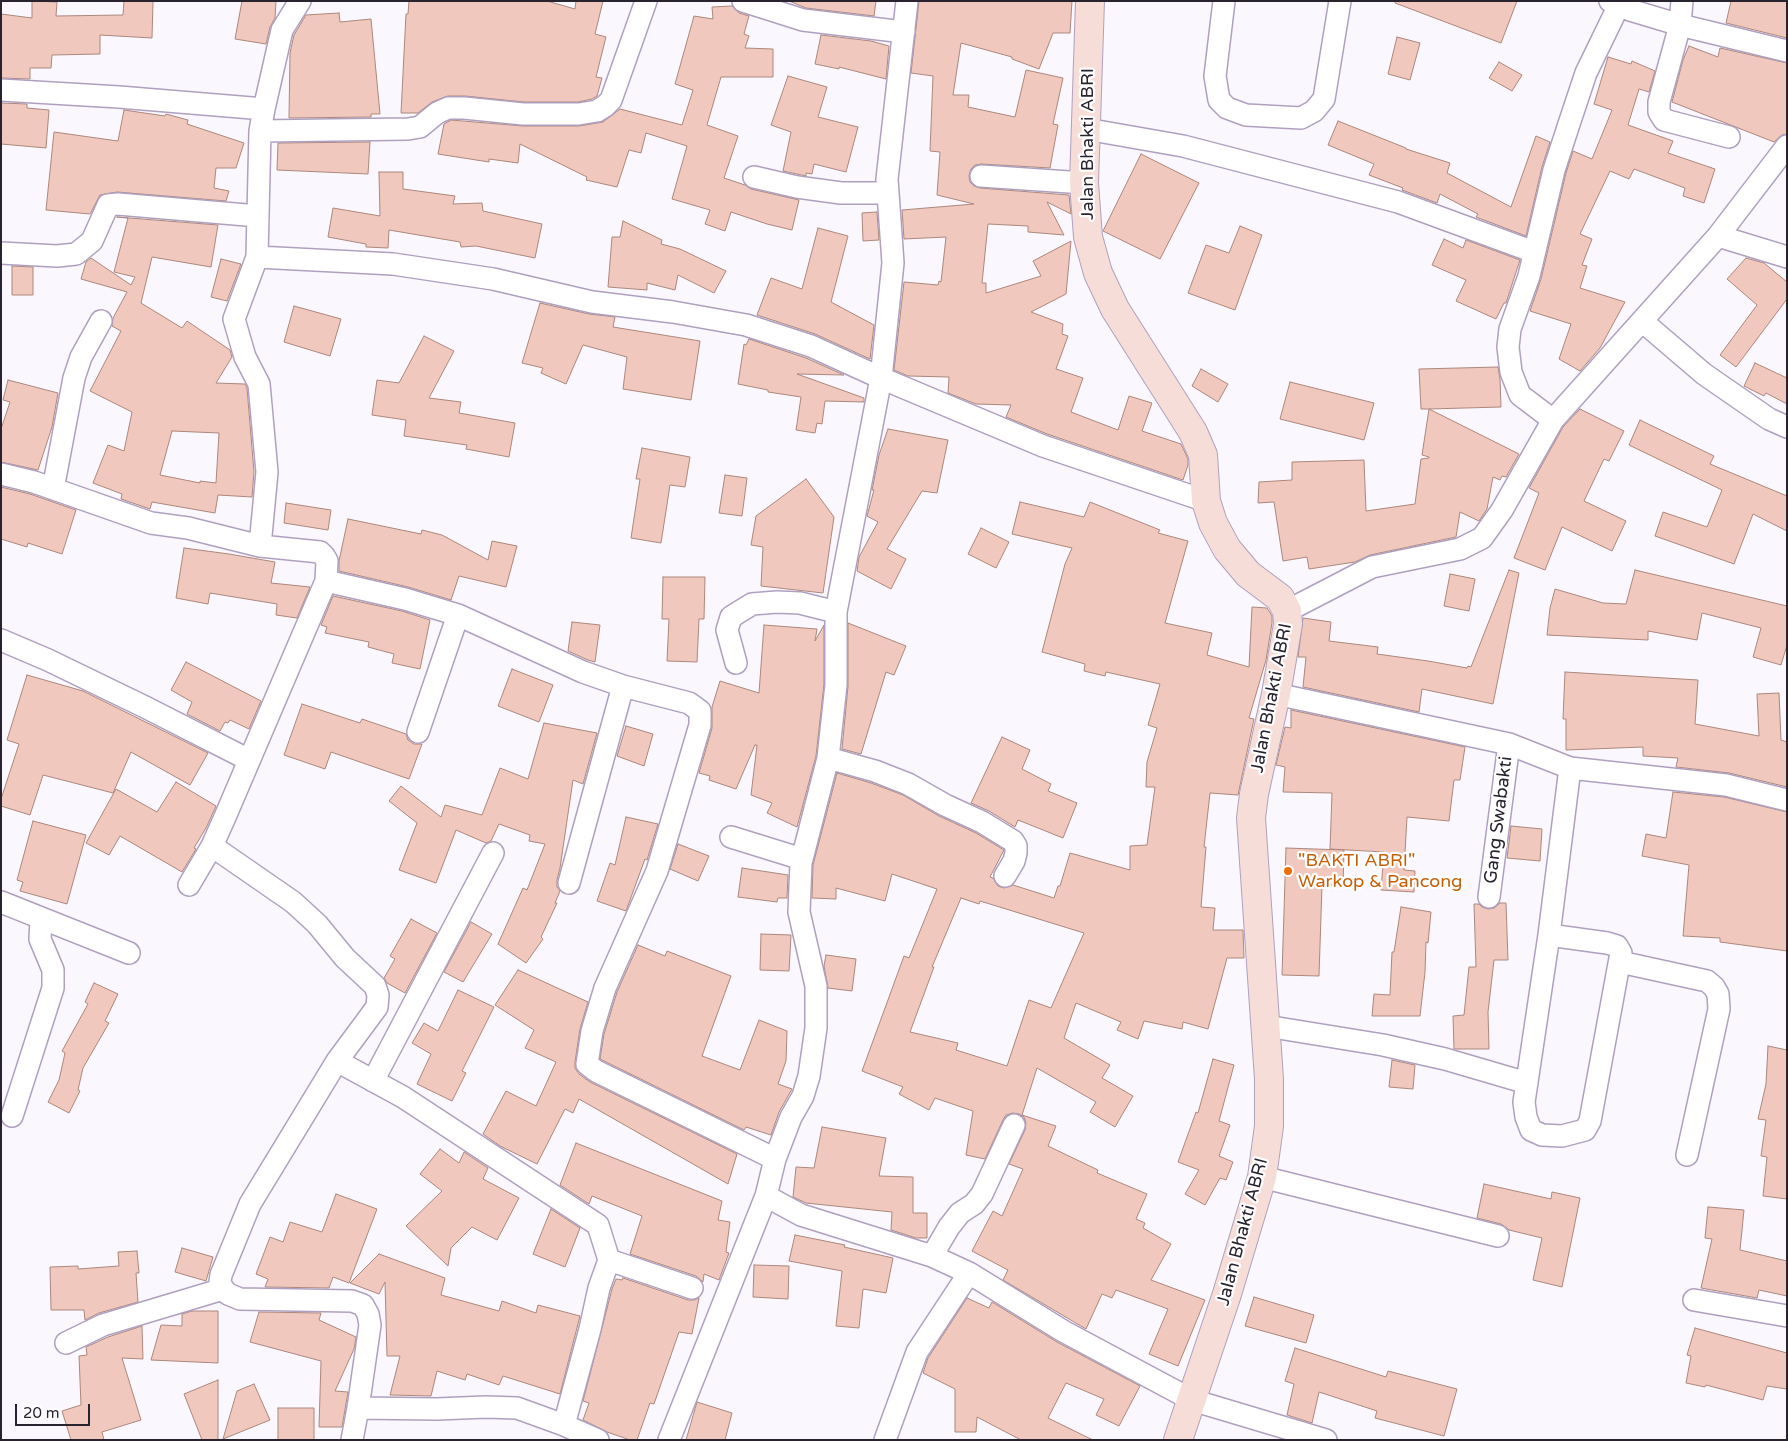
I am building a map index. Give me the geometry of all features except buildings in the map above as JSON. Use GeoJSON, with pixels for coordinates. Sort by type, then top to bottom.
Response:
{"type":"FeatureCollection","features":[{"type":"Feature","properties":{"kind":"street"},"geometry":{"type":"LineString","coordinates":[[260,546],[267,472],[259,384],[245,357],[234,319],[257,257],[260,131],[264,109],[282,30],[300,1]]}},
{"type":"Feature","properties":{"kind":"street"},"geometry":{"type":"LineString","coordinates":[[260,131],[408,130],[420,127],[437,113],[448,108],[522,114],[579,114],[597,110],[612,100],[646,1]]}},
{"type":"Feature","properties":{"kind":"street"},"geometry":{"type":"LineString","coordinates":[[743,1],[803,20],[904,32]]}},
{"type":"Feature","properties":{"kind":"street"},"geometry":{"type":"LineString","coordinates":[[668,1440],[766,1196],[776,1159],[791,1117],[805,1089],[809,1076],[816,1028],[816,986],[799,912],[802,859],[828,758],[836,685],[836,612],[881,378],[893,263],[887,179],[908,1]]}},
{"type":"Feature","properties":{"kind":"street","name":"Jalan Bhakti ABRI"},"geometry":{"type":"LineString","coordinates":[[1090,1],[1084,183],[1088,236],[1098,273],[1115,309],[1193,432],[1203,455],[1206,501],[1213,523],[1227,550],[1248,574],[1280,598],[1287,611],[1288,624],[1276,694],[1254,794],[1251,818],[1266,1026],[1269,1126],[1262,1177],[1227,1294],[1178,1440]]}},
{"type":"Feature","properties":{"kind":"street"},"geometry":{"type":"LineString","coordinates":[[1224,1],[1215,76],[1219,100],[1227,108],[1246,115],[1302,118],[1314,111],[1324,99],[1340,1]]}},
{"type":"Feature","properties":{"kind":"street"},"geometry":{"type":"LineString","coordinates":[[1682,1],[1680,25],[1659,102],[1659,112],[1664,120],[1729,137]]}},
{"type":"Feature","properties":{"kind":"street"},"geometry":{"type":"LineString","coordinates":[[1553,420],[1520,396],[1511,372],[1508,347],[1510,329],[1529,276],[1554,170],[1586,73],[1614,3],[1680,25],[1787,51]]}},
{"type":"Feature","properties":{"kind":"street"},"geometry":{"type":"LineString","coordinates":[[1,90],[119,96],[264,109]]}},
{"type":"Feature","properties":{"kind":"street"},"geometry":{"type":"LineString","coordinates":[[1086,129],[1183,146],[1398,202],[1534,252]]}},
{"type":"Feature","properties":{"kind":"street"},"geometry":{"type":"LineString","coordinates":[[1287,611],[1372,567],[1460,550],[1482,538],[1502,510],[1553,420],[1718,236],[1787,146]]}},
{"type":"Feature","properties":{"kind":"street"},"geometry":{"type":"LineString","coordinates":[[981,176],[1084,183]]}},
{"type":"Feature","properties":{"kind":"street"},"geometry":{"type":"LineString","coordinates":[[754,177],[797,187],[841,193],[888,193]]}},
{"type":"Feature","properties":{"kind":"street"},"geometry":{"type":"LineString","coordinates":[[1,253],[57,256],[76,254],[92,241],[108,205],[118,204],[258,216]]}},
{"type":"Feature","properties":{"kind":"street"},"geometry":{"type":"LineString","coordinates":[[1718,236],[1787,257]]}},
{"type":"Feature","properties":{"kind":"street"},"geometry":{"type":"LineString","coordinates":[[257,257],[393,264],[493,279],[592,302],[673,312],[737,323],[811,346],[881,378],[1043,446],[1206,501]]}},
{"type":"Feature","properties":{"kind":"street"},"geometry":{"type":"LineString","coordinates":[[1642,320],[1704,374],[1770,419],[1787,427]]}},
{"type":"Feature","properties":{"kind":"street"},"geometry":{"type":"LineString","coordinates":[[53,489],[74,378],[80,357],[101,321]]}},
{"type":"Feature","properties":{"kind":"street"},"geometry":{"type":"LineString","coordinates":[[1,474],[34,482],[150,523],[188,528],[260,546],[320,552],[327,561],[326,581],[212,846],[189,885]]}},
{"type":"Feature","properties":{"kind":"street"},"geometry":{"type":"LineString","coordinates":[[326,581],[405,599],[458,615],[583,672],[623,686],[689,703],[700,711],[700,725],[657,871],[605,988],[592,1031],[587,1064],[604,1075],[776,1159]]}},
{"type":"Feature","properties":{"kind":"street"},"geometry":{"type":"LineString","coordinates":[[736,663],[727,630],[731,617],[752,604],[800,603],[836,612]]}},
{"type":"Feature","properties":{"kind":"street"},"geometry":{"type":"LineString","coordinates":[[418,732],[458,615]]}},
{"type":"Feature","properties":{"kind":"street"},"geometry":{"type":"LineString","coordinates":[[1,640],[48,660],[249,760]]}},
{"type":"Feature","properties":{"kind":"street"},"geometry":{"type":"LineString","coordinates":[[569,883],[623,686]]}},
{"type":"Feature","properties":{"kind":"street"},"geometry":{"type":"LineString","coordinates":[[1276,694],[1509,744],[1570,768],[1726,786],[1787,800]]}},
{"type":"Feature","properties":{"kind":"street","name":"Gang Swabakti"},"geometry":{"type":"LineString","coordinates":[[1489,897],[1509,744]]}},
{"type":"Feature","properties":{"kind":"street"},"geometry":{"type":"LineString","coordinates":[[828,758],[875,771],[908,784],[945,805],[982,822],[1013,841],[1016,846],[1016,853],[1014,861],[1005,876]]}},
{"type":"Feature","properties":{"kind":"street"},"geometry":{"type":"LineString","coordinates":[[1549,934],[1607,943],[1617,946],[1621,953],[1590,1121],[1585,1130],[1562,1136],[1542,1136],[1531,1130],[1525,1110],[1527,1083],[1549,934],[1570,768]]}},
{"type":"Feature","properties":{"kind":"street"},"geometry":{"type":"LineString","coordinates":[[731,836],[802,859]]}},
{"type":"Feature","properties":{"kind":"street"},"geometry":{"type":"LineString","coordinates":[[212,846],[293,902],[317,924],[344,958],[375,986],[378,995],[377,1007],[337,1060],[250,1204],[221,1275],[220,1282],[223,1290],[240,1299],[352,1301],[363,1305],[368,1314],[370,1325],[352,1440]]}},
{"type":"Feature","properties":{"kind":"street"},"geometry":{"type":"LineString","coordinates":[[373,1081],[493,853]]}},
{"type":"Feature","properties":{"kind":"street"},"geometry":{"type":"LineString","coordinates":[[1,902],[129,954]]}},
{"type":"Feature","properties":{"kind":"street"},"geometry":{"type":"LineString","coordinates":[[12,1116],[52,988],[52,970],[40,939],[40,918]]}},
{"type":"Feature","properties":{"kind":"street"},"geometry":{"type":"LineString","coordinates":[[1620,962],[1707,982],[1714,987],[1718,994],[1719,1009],[1687,1155]]}},
{"type":"Feature","properties":{"kind":"street"},"geometry":{"type":"LineString","coordinates":[[1266,1026],[1384,1045],[1445,1059],[1527,1083]]}},
{"type":"Feature","properties":{"kind":"street"},"geometry":{"type":"LineString","coordinates":[[337,1060],[403,1097],[598,1225],[609,1260],[599,1288],[564,1425]]}},
{"type":"Feature","properties":{"kind":"street"},"geometry":{"type":"LineString","coordinates":[[932,1256],[949,1227],[960,1213],[974,1204],[982,1194],[1014,1125]]}},
{"type":"Feature","properties":{"kind":"street"},"geometry":{"type":"LineString","coordinates":[[1262,1177],[1498,1236]]}},
{"type":"Feature","properties":{"kind":"street"},"geometry":{"type":"LineString","coordinates":[[766,1196],[801,1214],[932,1256],[969,1273],[1063,1331],[1192,1400],[1326,1440]]}},
{"type":"Feature","properties":{"kind":"street"},"geometry":{"type":"LineString","coordinates":[[609,1260],[692,1288]]}},
{"type":"Feature","properties":{"kind":"street"},"geometry":{"type":"LineString","coordinates":[[885,1440],[917,1352],[969,1273]]}},
{"type":"Feature","properties":{"kind":"street"},"geometry":{"type":"LineString","coordinates":[[66,1343],[103,1325],[223,1290]]}},
{"type":"Feature","properties":{"kind":"street"},"geometry":{"type":"LineString","coordinates":[[1694,1300],[1787,1316]]}},
{"type":"Feature","properties":{"kind":"street"},"geometry":{"type":"LineString","coordinates":[[358,1408],[517,1408],[564,1425],[594,1439]]}},
{"type":"Feature","properties":{"kind":"place","name":"\"BAKTI ABRI\" Warkop & Pancong"},"geometry":{"type":"Point","coordinates":[1288,871]}}]}
